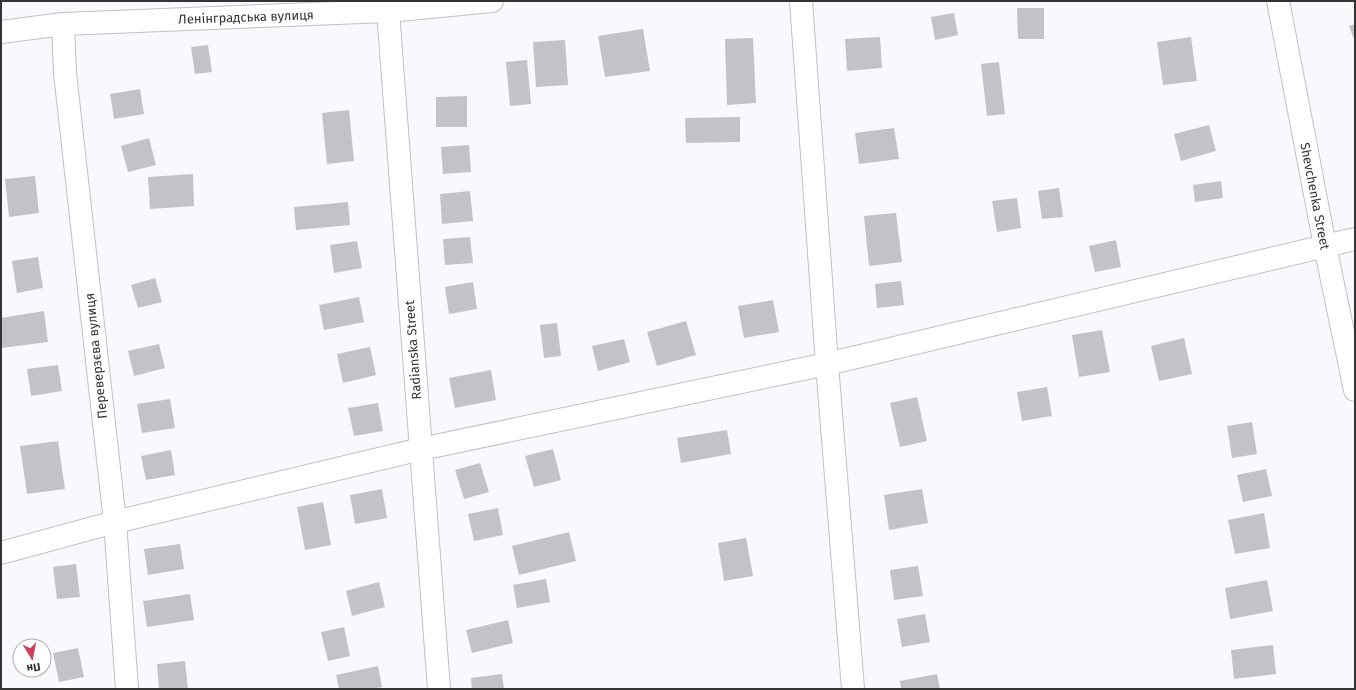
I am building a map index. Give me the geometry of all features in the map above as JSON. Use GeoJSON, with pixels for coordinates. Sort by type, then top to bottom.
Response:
{"type":"FeatureCollection","features":[{"type":"Feature","properties":{"kind":"street","name":"Ленінградська вулиця"},"geometry":{"type":"LineString","coordinates":[[1,32],[63,24],[388,11],[492,1]]}},
{"type":"Feature","properties":{"kind":"street"},"geometry":{"type":"LineString","coordinates":[[801,1],[827,364],[853,689]]}},
{"type":"Feature","properties":{"kind":"street","name":"Shevchenka Street"},"geometry":{"type":"LineString","coordinates":[[1278,1],[1325,246],[1355,390]]}},
{"type":"Feature","properties":{"kind":"street","name":"Radianska Street"},"geometry":{"type":"LineString","coordinates":[[388,11],[439,689]]}},
{"type":"Feature","properties":{"kind":"street","name":"Переверзєва вулиця"},"geometry":{"type":"LineString","coordinates":[[63,24],[66,81],[115,522],[126,689]]}},
{"type":"Feature","properties":{"kind":"street"},"geometry":{"type":"LineString","coordinates":[[1,553],[115,522],[421,449],[827,364],[1355,239]]}},
{"type":"Feature","properties":{"kind":"building"},"geometry":{"type":"Polygon","coordinates":[[[1017,8],[1044,8],[1044,39],[1018,39],[1017,8]]]}},
{"type":"Feature","properties":{"kind":"building"},"geometry":{"type":"Polygon","coordinates":[[[954,13],[958,35],[935,40],[931,17],[954,13]]]}},
{"type":"Feature","properties":{"kind":"building"},"geometry":{"type":"Polygon","coordinates":[[[1355,24],[1355,42],[1349,26],[1355,24]]]}},
{"type":"Feature","properties":{"kind":"building"},"geometry":{"type":"Polygon","coordinates":[[[643,29],[650,71],[605,77],[598,36],[643,29]]]}},
{"type":"Feature","properties":{"kind":"building"},"geometry":{"type":"Polygon","coordinates":[[[880,37],[882,68],[847,71],[845,39],[880,37]]]}},
{"type":"Feature","properties":{"kind":"building"},"geometry":{"type":"Polygon","coordinates":[[[1191,37],[1197,81],[1163,85],[1157,42],[1191,37]]]}},
{"type":"Feature","properties":{"kind":"building"},"geometry":{"type":"Polygon","coordinates":[[[753,38],[756,103],[727,105],[725,39],[753,38]]]}},
{"type":"Feature","properties":{"kind":"building"},"geometry":{"type":"Polygon","coordinates":[[[565,40],[568,85],[536,87],[533,42],[565,40]]]}},
{"type":"Feature","properties":{"kind":"building"},"geometry":{"type":"Polygon","coordinates":[[[208,45],[212,72],[195,74],[191,47],[208,45]]]}},
{"type":"Feature","properties":{"kind":"building"},"geometry":{"type":"Polygon","coordinates":[[[527,60],[531,104],[510,106],[506,62],[527,60]]]}},
{"type":"Feature","properties":{"kind":"building"},"geometry":{"type":"Polygon","coordinates":[[[999,62],[1005,114],[987,116],[981,64],[999,62]]]}},
{"type":"Feature","properties":{"kind":"building"},"geometry":{"type":"Polygon","coordinates":[[[140,89],[144,114],[114,119],[110,94],[140,89]]]}},
{"type":"Feature","properties":{"kind":"building"},"geometry":{"type":"Polygon","coordinates":[[[467,96],[467,127],[436,127],[436,97],[467,96]]]}},
{"type":"Feature","properties":{"kind":"building"},"geometry":{"type":"Polygon","coordinates":[[[349,110],[354,161],[327,164],[322,113],[349,110]]]}},
{"type":"Feature","properties":{"kind":"building"},"geometry":{"type":"Polygon","coordinates":[[[740,117],[740,142],[686,143],[685,118],[740,117]]]}},
{"type":"Feature","properties":{"kind":"building"},"geometry":{"type":"Polygon","coordinates":[[[1209,125],[1216,151],[1181,161],[1174,134],[1209,125]]]}},
{"type":"Feature","properties":{"kind":"building"},"geometry":{"type":"Polygon","coordinates":[[[894,128],[899,159],[859,164],[855,133],[894,128]]]}},
{"type":"Feature","properties":{"kind":"building"},"geometry":{"type":"Polygon","coordinates":[[[149,138],[156,165],[128,172],[121,146],[149,138]]]}},
{"type":"Feature","properties":{"kind":"building"},"geometry":{"type":"Polygon","coordinates":[[[469,145],[471,172],[443,174],[441,147],[469,145]]]}},
{"type":"Feature","properties":{"kind":"building"},"geometry":{"type":"Polygon","coordinates":[[[193,174],[194,206],[150,209],[148,177],[193,174]]]}},
{"type":"Feature","properties":{"kind":"building"},"geometry":{"type":"Polygon","coordinates":[[[35,176],[39,213],[9,217],[5,179],[35,176]]]}},
{"type":"Feature","properties":{"kind":"building"},"geometry":{"type":"Polygon","coordinates":[[[1221,181],[1223,198],[1195,202],[1193,185],[1221,181]]]}},
{"type":"Feature","properties":{"kind":"building"},"geometry":{"type":"Polygon","coordinates":[[[1059,188],[1063,217],[1042,219],[1038,191],[1059,188]]]}},
{"type":"Feature","properties":{"kind":"building"},"geometry":{"type":"Polygon","coordinates":[[[470,191],[473,221],[442,224],[440,194],[470,191]]]}},
{"type":"Feature","properties":{"kind":"building"},"geometry":{"type":"Polygon","coordinates":[[[1017,198],[1021,228],[997,232],[992,201],[1017,198]]]}},
{"type":"Feature","properties":{"kind":"building"},"geometry":{"type":"Polygon","coordinates":[[[348,202],[350,225],[296,230],[294,207],[348,202]]]}},
{"type":"Feature","properties":{"kind":"building"},"geometry":{"type":"Polygon","coordinates":[[[896,213],[902,262],[869,266],[864,216],[896,213]]]}},
{"type":"Feature","properties":{"kind":"building"},"geometry":{"type":"Polygon","coordinates":[[[470,237],[473,263],[445,265],[443,239],[470,237]]]}},
{"type":"Feature","properties":{"kind":"building"},"geometry":{"type":"Polygon","coordinates":[[[1116,240],[1121,267],[1095,272],[1089,246],[1116,240]]]}},
{"type":"Feature","properties":{"kind":"building"},"geometry":{"type":"Polygon","coordinates":[[[357,241],[362,268],[334,273],[330,245],[357,241]]]}},
{"type":"Feature","properties":{"kind":"building"},"geometry":{"type":"Polygon","coordinates":[[[38,257],[43,288],[17,293],[12,261],[38,257]]]}},
{"type":"Feature","properties":{"kind":"building"},"geometry":{"type":"Polygon","coordinates":[[[155,278],[162,302],[138,308],[131,285],[155,278]]]}},
{"type":"Feature","properties":{"kind":"building"},"geometry":{"type":"Polygon","coordinates":[[[901,281],[904,305],[877,308],[875,284],[901,281]]]}},
{"type":"Feature","properties":{"kind":"building"},"geometry":{"type":"Polygon","coordinates":[[[473,282],[477,309],[449,314],[445,287],[473,282]]]}},
{"type":"Feature","properties":{"kind":"building"},"geometry":{"type":"Polygon","coordinates":[[[359,297],[364,322],[324,330],[319,305],[359,297]]]}},
{"type":"Feature","properties":{"kind":"building"},"geometry":{"type":"Polygon","coordinates":[[[773,300],[779,332],[744,338],[738,306],[773,300]]]}},
{"type":"Feature","properties":{"kind":"building"},"geometry":{"type":"Polygon","coordinates":[[[44,311],[48,342],[2,348],[1,318],[44,311]]]}},
{"type":"Feature","properties":{"kind":"building"},"geometry":{"type":"Polygon","coordinates":[[[686,321],[696,355],[657,366],[647,332],[686,321]]]}},
{"type":"Feature","properties":{"kind":"building"},"geometry":{"type":"Polygon","coordinates":[[[557,323],[561,356],[544,358],[540,325],[557,323]]]}},
{"type":"Feature","properties":{"kind":"building"},"geometry":{"type":"Polygon","coordinates":[[[1102,330],[1110,372],[1079,377],[1072,335],[1102,330]]]}},
{"type":"Feature","properties":{"kind":"building"},"geometry":{"type":"Polygon","coordinates":[[[1184,338],[1192,374],[1159,381],[1151,346],[1184,338]]]}},
{"type":"Feature","properties":{"kind":"building"},"geometry":{"type":"Polygon","coordinates":[[[624,339],[630,362],[598,371],[592,346],[624,339]]]}},
{"type":"Feature","properties":{"kind":"building"},"geometry":{"type":"Polygon","coordinates":[[[159,344],[165,368],[134,376],[128,351],[159,344]]]}},
{"type":"Feature","properties":{"kind":"building"},"geometry":{"type":"Polygon","coordinates":[[[370,347],[376,375],[343,383],[337,354],[370,347]]]}},
{"type":"Feature","properties":{"kind":"building"},"geometry":{"type":"Polygon","coordinates":[[[58,365],[62,391],[31,396],[27,369],[58,365]]]}},
{"type":"Feature","properties":{"kind":"building"},"geometry":{"type":"Polygon","coordinates":[[[491,370],[496,400],[455,408],[449,378],[491,370]]]}},
{"type":"Feature","properties":{"kind":"building"},"geometry":{"type":"Polygon","coordinates":[[[1047,387],[1052,416],[1022,421],[1017,392],[1047,387]]]}},
{"type":"Feature","properties":{"kind":"building"},"geometry":{"type":"Polygon","coordinates":[[[917,397],[927,441],[900,447],[890,403],[917,397]]]}},
{"type":"Feature","properties":{"kind":"building"},"geometry":{"type":"Polygon","coordinates":[[[170,399],[175,428],[142,433],[137,404],[170,399]]]}},
{"type":"Feature","properties":{"kind":"building"},"geometry":{"type":"Polygon","coordinates":[[[378,403],[383,431],[354,436],[348,408],[378,403]]]}},
{"type":"Feature","properties":{"kind":"building"},"geometry":{"type":"Polygon","coordinates":[[[1252,422],[1257,454],[1232,458],[1227,426],[1252,422]]]}},
{"type":"Feature","properties":{"kind":"building"},"geometry":{"type":"Polygon","coordinates":[[[727,430],[731,454],[681,463],[677,438],[727,430]]]}},
{"type":"Feature","properties":{"kind":"building"},"geometry":{"type":"Polygon","coordinates":[[[58,441],[65,489],[27,494],[20,446],[58,441]]]}},
{"type":"Feature","properties":{"kind":"building"},"geometry":{"type":"Polygon","coordinates":[[[553,449],[561,480],[534,487],[525,456],[553,449]]]}},
{"type":"Feature","properties":{"kind":"building"},"geometry":{"type":"Polygon","coordinates":[[[171,450],[175,475],[146,480],[141,456],[171,450]]]}},
{"type":"Feature","properties":{"kind":"building"},"geometry":{"type":"Polygon","coordinates":[[[480,463],[489,492],[464,499],[455,470],[480,463]]]}},
{"type":"Feature","properties":{"kind":"building"},"geometry":{"type":"Polygon","coordinates":[[[1266,469],[1272,496],[1243,502],[1237,475],[1266,469]]]}},
{"type":"Feature","properties":{"kind":"building"},"geometry":{"type":"Polygon","coordinates":[[[382,489],[387,518],[355,524],[350,495],[382,489]]]}},
{"type":"Feature","properties":{"kind":"building"},"geometry":{"type":"Polygon","coordinates":[[[922,489],[928,523],[889,530],[884,495],[922,489]]]}},
{"type":"Feature","properties":{"kind":"building"},"geometry":{"type":"Polygon","coordinates":[[[323,502],[331,545],[305,550],[297,507],[323,502]]]}},
{"type":"Feature","properties":{"kind":"building"},"geometry":{"type":"Polygon","coordinates":[[[498,508],[503,535],[474,541],[468,514],[498,508]]]}},
{"type":"Feature","properties":{"kind":"building"},"geometry":{"type":"Polygon","coordinates":[[[1264,513],[1270,548],[1235,554],[1228,520],[1264,513]]]}},
{"type":"Feature","properties":{"kind":"building"},"geometry":{"type":"Polygon","coordinates":[[[569,532],[576,561],[519,575],[512,546],[569,532]]]}},
{"type":"Feature","properties":{"kind":"building"},"geometry":{"type":"Polygon","coordinates":[[[746,538],[753,576],[724,581],[718,543],[746,538]]]}},
{"type":"Feature","properties":{"kind":"building"},"geometry":{"type":"Polygon","coordinates":[[[180,544],[184,569],[148,575],[144,549],[180,544]]]}},
{"type":"Feature","properties":{"kind":"building"},"geometry":{"type":"Polygon","coordinates":[[[76,564],[80,597],[57,599],[53,567],[76,564]]]}},
{"type":"Feature","properties":{"kind":"building"},"geometry":{"type":"Polygon","coordinates":[[[918,566],[923,596],[894,600],[890,570],[918,566]]]}},
{"type":"Feature","properties":{"kind":"building"},"geometry":{"type":"Polygon","coordinates":[[[546,579],[550,602],[517,608],[513,585],[546,579]]]}},
{"type":"Feature","properties":{"kind":"building"},"geometry":{"type":"Polygon","coordinates":[[[1267,580],[1273,611],[1230,619],[1225,588],[1267,580]]]}},
{"type":"Feature","properties":{"kind":"building"},"geometry":{"type":"Polygon","coordinates":[[[379,582],[385,607],[352,616],[346,591],[379,582]]]}},
{"type":"Feature","properties":{"kind":"building"},"geometry":{"type":"Polygon","coordinates":[[[190,594],[194,620],[147,627],[143,601],[190,594]]]}},
{"type":"Feature","properties":{"kind":"building"},"geometry":{"type":"Polygon","coordinates":[[[925,614],[930,642],[902,647],[897,619],[925,614]]]}},
{"type":"Feature","properties":{"kind":"building"},"geometry":{"type":"Polygon","coordinates":[[[508,620],[513,643],[472,653],[466,630],[508,620]]]}},
{"type":"Feature","properties":{"kind":"building"},"geometry":{"type":"Polygon","coordinates":[[[344,627],[350,656],[328,661],[321,632],[344,627]]]}},
{"type":"Feature","properties":{"kind":"building"},"geometry":{"type":"Polygon","coordinates":[[[1273,645],[1276,674],[1234,679],[1231,650],[1273,645]]]}},
{"type":"Feature","properties":{"kind":"building"},"geometry":{"type":"Polygon","coordinates":[[[78,648],[84,677],[59,682],[53,653],[78,648]]]}},
{"type":"Feature","properties":{"kind":"building"},"geometry":{"type":"Polygon","coordinates":[[[185,661],[188,689],[159,689],[157,664],[185,661]]]}},
{"type":"Feature","properties":{"kind":"building"},"geometry":{"type":"Polygon","coordinates":[[[378,666],[382,687],[372,689],[339,689],[336,675],[378,666]]]}},
{"type":"Feature","properties":{"kind":"building"},"geometry":{"type":"Polygon","coordinates":[[[502,674],[504,689],[472,689],[471,678],[502,674]]]}},
{"type":"Feature","properties":{"kind":"building"},"geometry":{"type":"Polygon","coordinates":[[[937,674],[940,689],[901,689],[900,681],[937,674]]]}}]}
